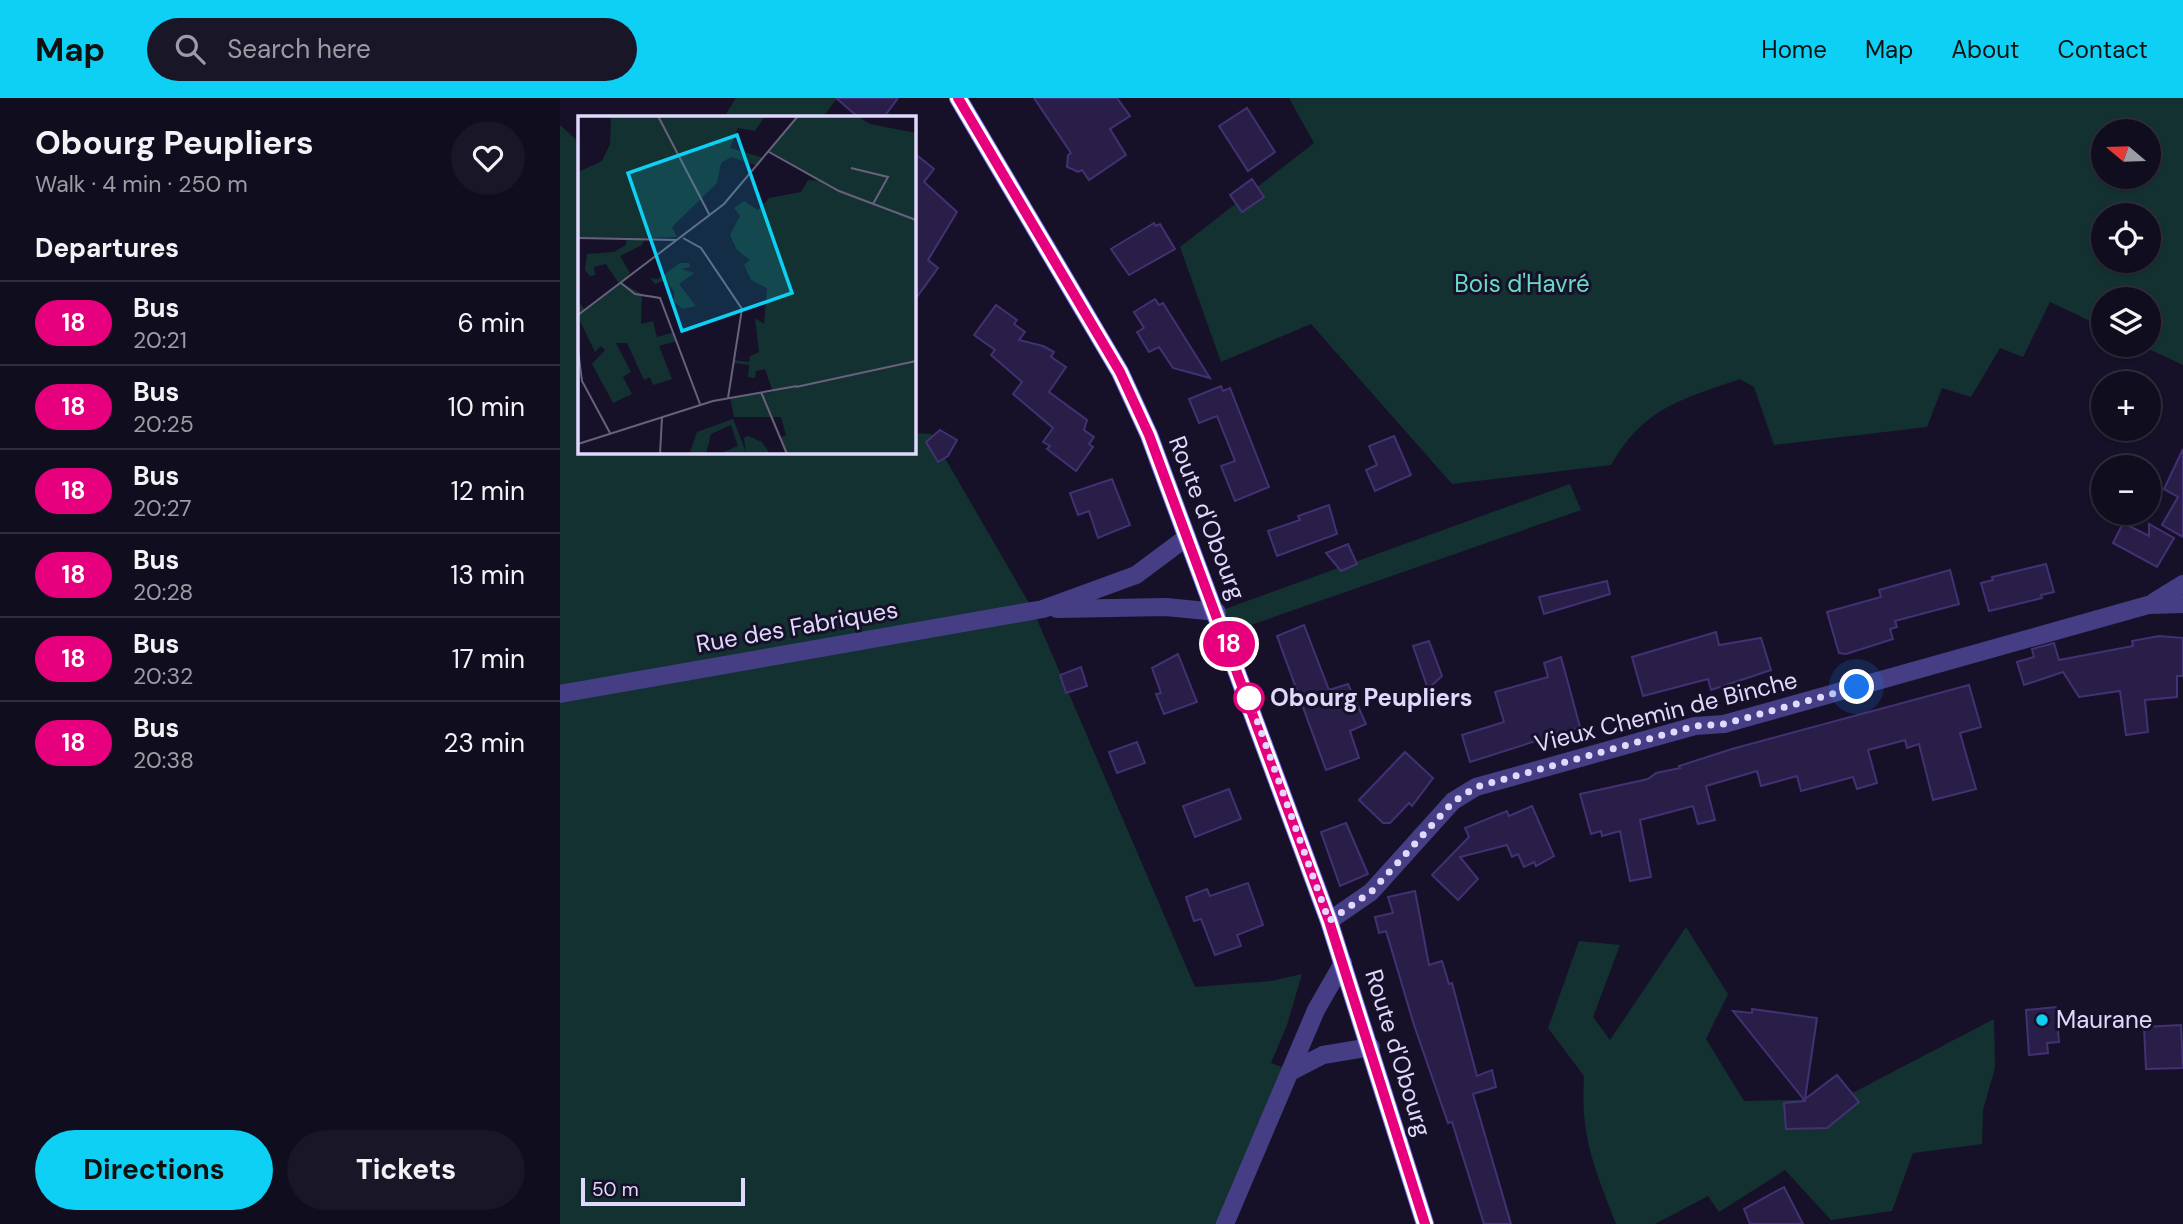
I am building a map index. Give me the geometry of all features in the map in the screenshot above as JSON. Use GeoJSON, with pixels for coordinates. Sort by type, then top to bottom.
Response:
{"type":"FeatureCollection","features":[{"type":"Feature","properties":{"kind":"main road","name":"Route d'Obourg"},"geometry":{"type":"LineString","coordinates":[[958,98],[1120,372],[1149,435],[1217,612],[1329,921],[1371,1047],[1424,1224]]}},
{"type":"Feature","properties":{"kind":"street","name":"Rue des Fabriques"},"geometry":{"type":"LineString","coordinates":[[1043,609],[1136,575],[1187,537]]}},
{"type":"Feature","properties":{"kind":"street"},"geometry":{"type":"LineString","coordinates":[[2148,605],[2183,583]]}},
{"type":"Feature","properties":{"kind":"street","name":"Vieux Chemin de Binche"},"geometry":{"type":"LineString","coordinates":[[1329,921],[1371,892],[1453,802],[1476,787],[1695,726],[1724,724],[2148,605],[2183,604]]}},
{"type":"Feature","properties":{"kind":"street","name":"Rue des Fabriques"},"geometry":{"type":"LineString","coordinates":[[560,694],[1043,609],[1166,607],[1217,612]]}},
{"type":"Feature","properties":{"kind":"street"},"geometry":{"type":"LineString","coordinates":[[1224,1224],[1292,1072],[1316,1010],[1343,963]]}},
{"type":"Feature","properties":{"kind":"street"},"geometry":{"type":"LineString","coordinates":[[1292,1072],[1323,1055],[1371,1047]]}},
{"type":"Feature","properties":{"kind":"green space"},"geometry":{"type":"Polygon","coordinates":[[[736,98],[837,98],[824,116],[725,116],[736,98]]]}},
{"type":"Feature","properties":{"kind":"green space","name":"Bois d'Havré"},"geometry":{"type":"Polygon","coordinates":[[[1289,98],[2183,98],[2183,365],[2161,355],[2161,287],[2091,287],[2091,321],[2050,302],[2023,357],[2000,348],[1971,397],[1942,388],[1927,427],[1774,445],[1754,387],[1740,379],[1682,400],[1651,418],[1637,430],[1611,465],[1452,484],[1311,324],[1221,362],[1180,247],[1314,143],[1289,98]]]}},
{"type":"Feature","properties":{"kind":"green space"},"geometry":{"type":"Polygon","coordinates":[[[560,125],[578,141],[578,453],[915,453],[915,433],[931,434],[1033,610],[1195,987],[1271,981],[1302,974],[1287,1025],[1271,1063],[1292,1071],[1225,1224],[560,1224],[560,125]]]}},
{"type":"Feature","properties":{"kind":"green space"},"geometry":{"type":"Polygon","coordinates":[[[1570,484],[1581,510],[1225,634],[1217,612],[1570,484]]]}},
{"type":"Feature","properties":{"kind":"green space"},"geometry":{"type":"Polygon","coordinates":[[[1686,927],[1728,994],[1706,1039],[1744,1101],[1841,1099],[1994,1019],[1995,1068],[1983,1110],[1982,1144],[1913,1153],[1892,1211],[1831,1220],[1785,1170],[1719,1212],[1708,1196],[1655,1224],[1616,1224],[1587,1135],[1583,1098],[1584,1076],[1548,1028],[1579,941],[1620,945],[1593,1017],[1610,1040],[1686,927]]]}},
{"type":"Feature","properties":{"kind":"building"},"geometry":{"type":"Polygon","coordinates":[[[836,98],[898,98],[885,116],[857,116],[836,98]]]}},
{"type":"Feature","properties":{"kind":"building"},"geometry":{"type":"Polygon","coordinates":[[[1034,98],[1117,98],[1130,116],[1110,129],[1126,155],[1089,180],[1082,170],[1078,172],[1067,167],[1068,155],[1071,153],[1034,98]]]}},
{"type":"Feature","properties":{"kind":"building"},"geometry":{"type":"Polygon","coordinates":[[[1247,108],[1275,152],[1248,171],[1219,126],[1247,108]]]}},
{"type":"Feature","properties":{"kind":"building"},"geometry":{"type":"Polygon","coordinates":[[[915,154],[934,169],[924,182],[957,212],[928,260],[938,268],[915,300],[915,154]]]}},
{"type":"Feature","properties":{"kind":"building"},"geometry":{"type":"Polygon","coordinates":[[[1252,179],[1264,197],[1242,212],[1230,195],[1252,179]]]}},
{"type":"Feature","properties":{"kind":"building"},"geometry":{"type":"Polygon","coordinates":[[[1154,223],[1156,226],[1160,224],[1175,249],[1129,275],[1111,249],[1154,223]]]}},
{"type":"Feature","properties":{"kind":"building"},"geometry":{"type":"Polygon","coordinates":[[[1155,299],[1159,305],[1163,303],[1210,378],[1173,368],[1159,347],[1149,352],[1137,332],[1144,328],[1134,312],[1155,299]]]}},
{"type":"Feature","properties":{"kind":"building"},"geometry":{"type":"Polygon","coordinates":[[[996,305],[1017,320],[1014,324],[1025,332],[1019,340],[1043,346],[1054,352],[1051,357],[1066,367],[1049,392],[1087,420],[1084,430],[1094,437],[1089,444],[1093,447],[1076,471],[1047,449],[1050,446],[1043,442],[1053,428],[1013,394],[1022,382],[991,355],[995,350],[974,335],[996,305]]]}},
{"type":"Feature","properties":{"kind":"building"},"geometry":{"type":"Polygon","coordinates":[[[1221,386],[1223,391],[1230,388],[1269,487],[1235,501],[1221,466],[1235,461],[1217,416],[1199,423],[1189,399],[1221,386]]]}},
{"type":"Feature","properties":{"kind":"building"},"geometry":{"type":"Polygon","coordinates":[[[940,430],[957,440],[948,456],[938,462],[926,442],[940,430]]]}},
{"type":"Feature","properties":{"kind":"building"},"geometry":{"type":"Polygon","coordinates":[[[1394,436],[1411,475],[1375,491],[1366,470],[1377,465],[1369,446],[1394,436]]]}},
{"type":"Feature","properties":{"kind":"building"},"geometry":{"type":"Polygon","coordinates":[[[2183,449],[2183,537],[2162,525],[2178,497],[2164,489],[2183,449]]]}},
{"type":"Feature","properties":{"kind":"building"},"geometry":{"type":"Polygon","coordinates":[[[1112,479],[1130,525],[1098,538],[1089,511],[1078,515],[1070,493],[1112,479]]]}},
{"type":"Feature","properties":{"kind":"building"},"geometry":{"type":"Polygon","coordinates":[[[1329,505],[1337,534],[1277,556],[1268,531],[1300,520],[1298,516],[1329,505]]]}},
{"type":"Feature","properties":{"kind":"building"},"geometry":{"type":"Polygon","coordinates":[[[2122,525],[2149,536],[2151,525],[2174,538],[2157,567],[2113,543],[2122,525]]]}},
{"type":"Feature","properties":{"kind":"building"},"geometry":{"type":"Polygon","coordinates":[[[1348,544],[1357,564],[1341,571],[1326,553],[1348,544]]]}},
{"type":"Feature","properties":{"kind":"building"},"geometry":{"type":"Polygon","coordinates":[[[2046,564],[2054,592],[2041,595],[2042,598],[1989,611],[1981,583],[1993,580],[1992,577],[2046,564]]]}},
{"type":"Feature","properties":{"kind":"building"},"geometry":{"type":"Polygon","coordinates":[[[1950,570],[1959,604],[1895,621],[1897,627],[1890,629],[1893,639],[1846,654],[1839,653],[1827,612],[1881,597],[1879,590],[1950,570]]]}},
{"type":"Feature","properties":{"kind":"building"},"geometry":{"type":"Polygon","coordinates":[[[1607,581],[1610,594],[1544,614],[1539,597],[1607,581]]]}},
{"type":"Feature","properties":{"kind":"building"},"geometry":{"type":"Polygon","coordinates":[[[1304,625],[1329,690],[1348,684],[1366,724],[1350,731],[1359,758],[1326,770],[1277,636],[1304,625]]]}},
{"type":"Feature","properties":{"kind":"building"},"geometry":{"type":"Polygon","coordinates":[[[1716,632],[1719,645],[1761,638],[1771,670],[1711,690],[1708,679],[1643,696],[1632,657],[1716,632]]]}},
{"type":"Feature","properties":{"kind":"building"},"geometry":{"type":"Polygon","coordinates":[[[2159,636],[2183,638],[2183,676],[2177,676],[2177,697],[2145,700],[2148,732],[2126,735],[2120,691],[2079,697],[2063,672],[2024,685],[2017,662],[2034,657],[2032,649],[2054,643],[2059,660],[2133,646],[2132,641],[2159,636]]]}},
{"type":"Feature","properties":{"kind":"building"},"geometry":{"type":"Polygon","coordinates":[[[1429,641],[1442,676],[1428,689],[1413,646],[1429,641]]]}},
{"type":"Feature","properties":{"kind":"building"},"geometry":{"type":"Polygon","coordinates":[[[1178,654],[1197,702],[1164,714],[1156,694],[1161,693],[1152,668],[1178,654]]]}},
{"type":"Feature","properties":{"kind":"building"},"geometry":{"type":"Polygon","coordinates":[[[1561,657],[1580,727],[1470,762],[1462,735],[1504,722],[1495,692],[1548,677],[1544,663],[1561,657]]]}},
{"type":"Feature","properties":{"kind":"building"},"geometry":{"type":"Polygon","coordinates":[[[1081,667],[1087,686],[1066,693],[1060,675],[1081,667]]]}},
{"type":"Feature","properties":{"kind":"building"},"geometry":{"type":"Polygon","coordinates":[[[1969,685],[1981,727],[1960,733],[1976,789],[1933,800],[1919,744],[1907,748],[1905,740],[1868,750],[1877,783],[1857,789],[1853,777],[1801,791],[1797,776],[1761,786],[1757,771],[1706,786],[1715,820],[1698,824],[1693,806],[1640,820],[1651,877],[1630,881],[1620,831],[1602,836],[1601,831],[1591,834],[1580,794],[1648,779],[1656,773],[1680,768],[1679,766],[1732,749],[1969,685]]]}},
{"type":"Feature","properties":{"kind":"building"},"geometry":{"type":"Polygon","coordinates":[[[1137,742],[1145,763],[1117,773],[1109,752],[1137,742]]]}},
{"type":"Feature","properties":{"kind":"building"},"geometry":{"type":"Polygon","coordinates":[[[1405,752],[1433,778],[1412,806],[1409,803],[1390,823],[1383,823],[1359,800],[1405,752]]]}},
{"type":"Feature","properties":{"kind":"building"},"geometry":{"type":"Polygon","coordinates":[[[1229,789],[1241,819],[1195,837],[1183,806],[1229,789]]]}},
{"type":"Feature","properties":{"kind":"building"},"geometry":{"type":"Polygon","coordinates":[[[1532,806],[1554,856],[1536,866],[1534,862],[1524,867],[1518,854],[1512,857],[1507,845],[1460,857],[1478,879],[1458,900],[1432,875],[1469,837],[1465,828],[1507,811],[1509,816],[1532,806]]]}},
{"type":"Feature","properties":{"kind":"building"},"geometry":{"type":"Polygon","coordinates":[[[1346,823],[1368,874],[1340,886],[1321,832],[1346,823]]]}},
{"type":"Feature","properties":{"kind":"building"},"geometry":{"type":"Polygon","coordinates":[[[1248,883],[1263,925],[1237,935],[1241,946],[1215,955],[1201,919],[1194,921],[1186,897],[1207,889],[1210,896],[1248,883]]]}},
{"type":"Feature","properties":{"kind":"building"},"geometry":{"type":"Polygon","coordinates":[[[1415,891],[1429,965],[1442,961],[1449,984],[1452,983],[1477,1076],[1492,1070],[1496,1087],[1473,1094],[1511,1224],[1484,1224],[1452,1122],[1448,1123],[1414,1025],[1386,931],[1379,933],[1375,917],[1393,913],[1388,897],[1415,891]]]}},
{"type":"Feature","properties":{"kind":"building"},"geometry":{"type":"Polygon","coordinates":[[[2056,1007],[2059,1042],[2047,1043],[2048,1053],[2029,1055],[2026,1010],[2056,1007]]]}},
{"type":"Feature","properties":{"kind":"building"},"geometry":{"type":"Polygon","coordinates":[[[1752,1009],[1817,1018],[1805,1099],[1837,1075],[1859,1102],[1827,1128],[1786,1129],[1784,1103],[1805,1101],[1733,1011],[1752,1013],[1752,1009]]]}},
{"type":"Feature","properties":{"kind":"building"},"geometry":{"type":"Polygon","coordinates":[[[2181,1025],[2183,1068],[2146,1069],[2144,1027],[2181,1025]]]}},
{"type":"Feature","properties":{"kind":"building"},"geometry":{"type":"Polygon","coordinates":[[[1784,1187],[1803,1224],[1750,1224],[1744,1209],[1784,1187]]]}},
{"type":"Feature","properties":{"kind":"bus line","name":"18"},"geometry":{"type":"LineString","coordinates":[[958,98],[1120,372],[1149,435],[1226,634],[1329,921],[1425,1224]]}},
{"type":"Feature","properties":{"kind":"place","name":"Obourg Peupliers"},"geometry":{"type":"Point","coordinates":[1249,698]}},
{"type":"Feature","properties":{"kind":"place","name":"Maurane"},"geometry":{"type":"Point","coordinates":[2042,1020]}},
{"type":"Feature","properties":{"kind":"route"},"geometry":{"type":"LineString","coordinates":[[1249,698],[1329,921],[1371,892],[1453,802],[1476,787],[1695,726],[1724,724],[1857,687]]}}]}
